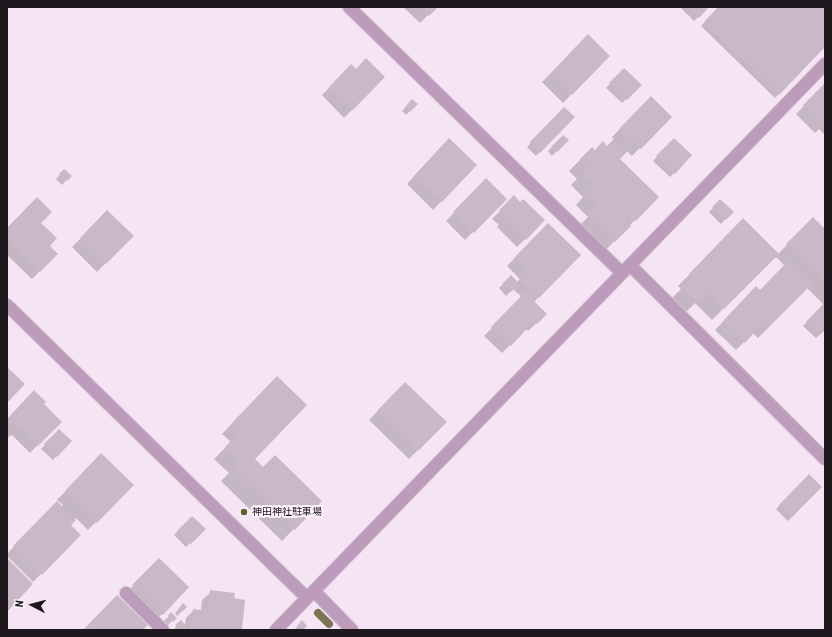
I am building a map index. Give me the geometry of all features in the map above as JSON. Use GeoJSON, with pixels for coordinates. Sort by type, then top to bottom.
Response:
{"type":"FeatureCollection","features":[{"type":"Feature","properties":{"kind":"street"},"geometry":{"type":"LineString","coordinates":[[349,7],[825,459]]}},
{"type":"Feature","properties":{"kind":"street"},"geometry":{"type":"LineString","coordinates":[[276,630],[825,64]]}},
{"type":"Feature","properties":{"kind":"street"},"geometry":{"type":"LineString","coordinates":[[7,305],[310,595],[352,630]]}},
{"type":"Feature","properties":{"kind":"street"},"geometry":{"type":"LineString","coordinates":[[126,593],[163,630]]}},
{"type":"Feature","properties":{"kind":"building"},"geometry":{"type":"Polygon","coordinates":[[[420,7],[438,7],[429,16],[420,7]]]}},
{"type":"Feature","properties":{"kind":"building"},"geometry":{"type":"Polygon","coordinates":[[[688,7],[709,7],[699,18],[688,7]]]}},
{"type":"Feature","properties":{"kind":"building"},"geometry":{"type":"Polygon","coordinates":[[[718,7],[825,7],[825,47],[779,95],[704,22],[718,7]]]}},
{"type":"Feature","properties":{"kind":"building"},"geometry":{"type":"Polygon","coordinates":[[[588,34],[610,56],[572,95],[550,74],[588,34]]]}},
{"type":"Feature","properties":{"kind":"building"},"geometry":{"type":"Polygon","coordinates":[[[366,58],[385,77],[353,110],[329,87],[351,64],[356,69],[366,58]]]}},
{"type":"Feature","properties":{"kind":"building"},"geometry":{"type":"Polygon","coordinates":[[[624,68],[642,85],[627,100],[609,83],[624,68]]]}},
{"type":"Feature","properties":{"kind":"building"},"geometry":{"type":"Polygon","coordinates":[[[825,83],[825,124],[824,125],[803,105],[825,83]]]}},
{"type":"Feature","properties":{"kind":"building"},"geometry":{"type":"Polygon","coordinates":[[[651,96],[672,117],[641,149],[619,129],[651,96]]]}},
{"type":"Feature","properties":{"kind":"building"},"geometry":{"type":"Polygon","coordinates":[[[412,99],[418,104],[410,112],[405,107],[412,99]]]}},
{"type":"Feature","properties":{"kind":"building"},"geometry":{"type":"Polygon","coordinates":[[[564,107],[575,117],[540,153],[530,142],[564,107]]]}},
{"type":"Feature","properties":{"kind":"building"},"geometry":{"type":"Polygon","coordinates":[[[563,135],[569,140],[557,152],[551,147],[563,135]]]}},
{"type":"Feature","properties":{"kind":"building"},"geometry":{"type":"Polygon","coordinates":[[[449,138],[477,165],[442,202],[414,176],[449,138]]]}},
{"type":"Feature","properties":{"kind":"building"},"geometry":{"type":"Polygon","coordinates":[[[674,138],[692,155],[675,174],[656,156],[674,138]]]}},
{"type":"Feature","properties":{"kind":"building"},"geometry":{"type":"Polygon","coordinates":[[[614,139],[628,151],[620,159],[659,197],[636,221],[629,215],[625,220],[631,226],[615,242],[588,216],[598,204],[587,193],[594,185],[581,173],[588,166],[580,159],[592,147],[595,150],[603,141],[607,146],[614,139]]]}},
{"type":"Feature","properties":{"kind":"building"},"geometry":{"type":"Polygon","coordinates":[[[64,169],[72,176],[67,181],[59,174],[64,169]]]}},
{"type":"Feature","properties":{"kind":"building"},"geometry":{"type":"Polygon","coordinates":[[[486,178],[507,199],[474,233],[453,212],[486,178]]]}},
{"type":"Feature","properties":{"kind":"building"},"geometry":{"type":"Polygon","coordinates":[[[514,195],[520,202],[523,199],[545,220],[526,240],[504,219],[506,216],[499,210],[514,195]]]}},
{"type":"Feature","properties":{"kind":"building"},"geometry":{"type":"Polygon","coordinates":[[[37,197],[52,212],[41,223],[57,238],[50,246],[58,254],[40,272],[7,239],[10,236],[7,233],[7,228],[37,197]]]}},
{"type":"Feature","properties":{"kind":"building"},"geometry":{"type":"Polygon","coordinates":[[[720,199],[734,212],[726,220],[712,207],[720,199]]]}},
{"type":"Feature","properties":{"kind":"building"},"geometry":{"type":"Polygon","coordinates":[[[107,210],[134,236],[106,264],[80,238],[107,210]]]}},
{"type":"Feature","properties":{"kind":"building"},"geometry":{"type":"Polygon","coordinates":[[[813,217],[825,229],[825,282],[786,244],[813,217]]]}},
{"type":"Feature","properties":{"kind":"building"},"geometry":{"type":"Polygon","coordinates":[[[743,218],[779,254],[724,309],[707,292],[697,302],[682,287],[692,277],[689,274],[743,218]]]}},
{"type":"Feature","properties":{"kind":"building"},"geometry":{"type":"Polygon","coordinates":[[[548,223],[581,255],[539,298],[519,279],[527,270],[514,258],[548,223]]]}},
{"type":"Feature","properties":{"kind":"building"},"geometry":{"type":"Polygon","coordinates":[[[789,260],[813,283],[766,330],[761,325],[745,343],[723,321],[756,286],[760,290],[789,260]]]}},
{"type":"Feature","properties":{"kind":"building"},"geometry":{"type":"Polygon","coordinates":[[[511,275],[520,284],[511,292],[502,284],[511,275]]]}},
{"type":"Feature","properties":{"kind":"building"},"geometry":{"type":"Polygon","coordinates":[[[525,292],[547,314],[537,324],[534,321],[511,346],[491,327],[525,292]]]}},
{"type":"Feature","properties":{"kind":"building"},"geometry":{"type":"Polygon","coordinates":[[[825,302],[825,330],[820,335],[806,322],[825,302]]]}},
{"type":"Feature","properties":{"kind":"building"},"geometry":{"type":"Polygon","coordinates":[[[7,367],[25,384],[7,403],[7,367]]]}},
{"type":"Feature","properties":{"kind":"building"},"geometry":{"type":"Polygon","coordinates":[[[277,376],[307,405],[255,459],[263,467],[275,455],[322,501],[295,530],[232,469],[240,461],[225,447],[241,430],[233,422],[277,376]]]}},
{"type":"Feature","properties":{"kind":"building"},"geometry":{"type":"Polygon","coordinates":[[[405,382],[447,422],[418,451],[377,411],[405,382]]]}},
{"type":"Feature","properties":{"kind":"building"},"geometry":{"type":"Polygon","coordinates":[[[34,390],[46,402],[44,404],[62,422],[38,446],[20,427],[18,429],[7,419],[34,390]]]}},
{"type":"Feature","properties":{"kind":"building"},"geometry":{"type":"Polygon","coordinates":[[[59,429],[72,441],[57,457],[44,444],[59,429]]]}},
{"type":"Feature","properties":{"kind":"building"},"geometry":{"type":"Polygon","coordinates":[[[101,453],[134,485],[97,523],[65,491],[101,453]]]}},
{"type":"Feature","properties":{"kind":"building"},"geometry":{"type":"Polygon","coordinates":[[[809,474],[822,487],[792,517],[779,505],[809,474]]]}},
{"type":"Feature","properties":{"kind":"building"},"geometry":{"type":"Polygon","coordinates":[[[57,501],[76,520],[71,525],[81,535],[42,575],[13,546],[57,501]]]}},
{"type":"Feature","properties":{"kind":"building"},"geometry":{"type":"Polygon","coordinates":[[[192,516],[206,529],[191,544],[177,531],[192,516]]]}},
{"type":"Feature","properties":{"kind":"building"},"geometry":{"type":"Polygon","coordinates":[[[7,558],[33,584],[7,612],[7,558]]]}},
{"type":"Feature","properties":{"kind":"building"},"geometry":{"type":"Polygon","coordinates":[[[159,558],[189,587],[163,615],[132,585],[159,558]]]}},
{"type":"Feature","properties":{"kind":"building"},"geometry":{"type":"Polygon","coordinates":[[[210,590],[235,593],[234,598],[245,600],[242,630],[191,630],[193,609],[208,611],[210,590]]]}},
{"type":"Feature","properties":{"kind":"building"},"geometry":{"type":"Polygon","coordinates":[[[117,595],[148,625],[143,630],[83,630],[117,595]]]}},
{"type":"Feature","properties":{"kind":"building"},"geometry":{"type":"Polygon","coordinates":[[[183,603],[187,607],[182,612],[178,609],[183,603]]]}},
{"type":"Feature","properties":{"kind":"building"},"geometry":{"type":"Polygon","coordinates":[[[171,612],[177,618],[173,622],[168,616],[171,612]]]}},
{"type":"Feature","properties":{"kind":"building"},"geometry":{"type":"Polygon","coordinates":[[[181,620],[187,626],[183,630],[175,625],[181,620]]]}},
{"type":"Feature","properties":{"kind":"building"},"geometry":{"type":"Polygon","coordinates":[[[302,620],[307,626],[303,630],[297,626],[302,620]]]}},
{"type":"Feature","properties":{"kind":"waterway"},"geometry":{"type":"LineString","coordinates":[[318,613],[329,624]]}},
{"type":"Feature","properties":{"kind":"place","name":"神田神社駐車場"},"geometry":{"type":"Point","coordinates":[244,512]}}]}
